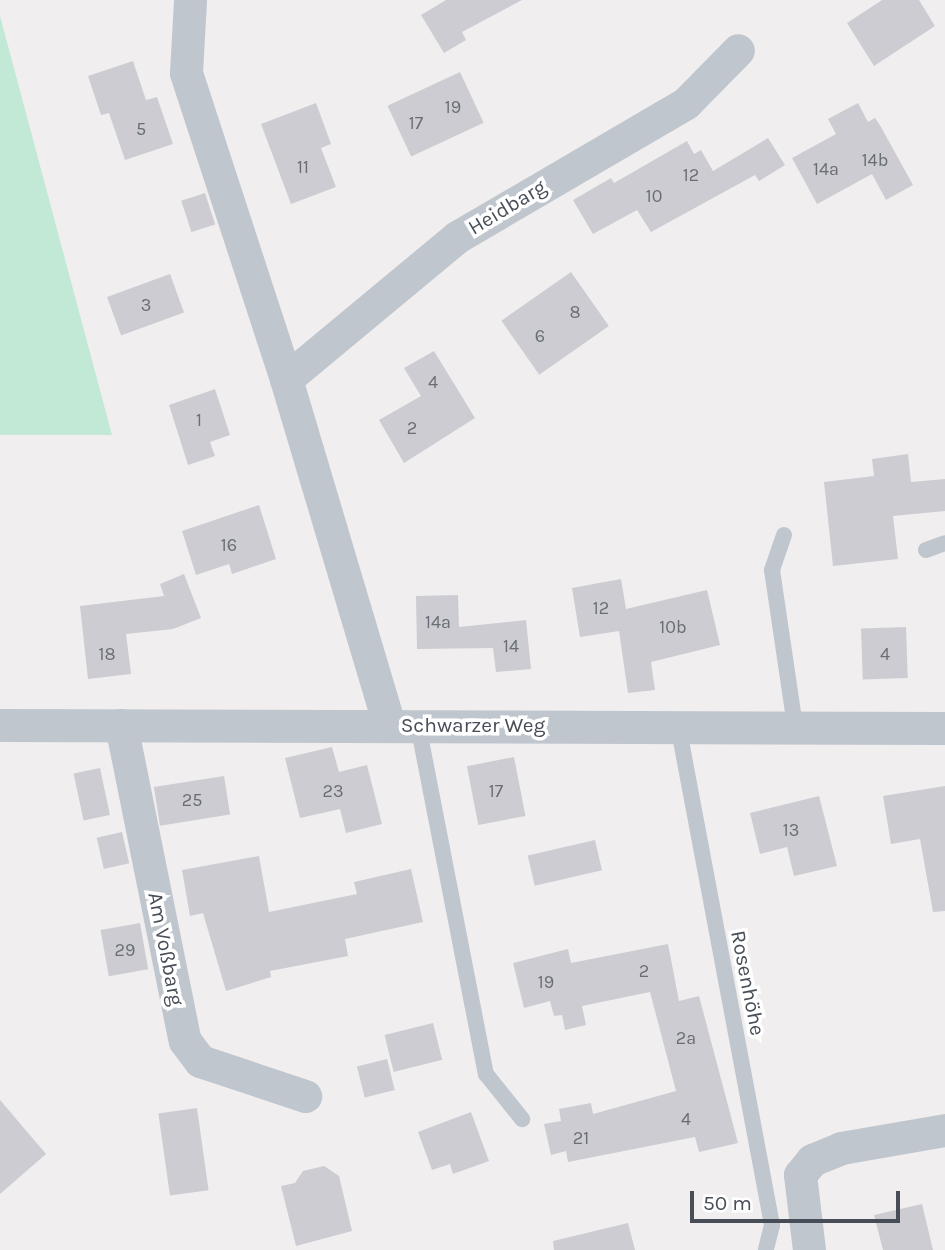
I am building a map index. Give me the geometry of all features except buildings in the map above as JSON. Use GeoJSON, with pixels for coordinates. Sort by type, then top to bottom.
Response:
{"type":"FeatureCollection","features":[{"type":"Feature","properties":{"kind":"street"},"geometry":{"type":"LineString","coordinates":[[190,1],[186,73],[286,379],[404,725]]}},
{"type":"Feature","properties":{"kind":"street","name":"Heidbarg"},"geometry":{"type":"LineString","coordinates":[[286,379],[457,237],[686,103],[738,50]]}},
{"type":"Feature","properties":{"kind":"street","name":"Schwarzer Weg"},"geometry":{"type":"LineString","coordinates":[[0,724],[794,724],[945,728]]}},
{"type":"Feature","properties":{"kind":"street","name":"Am Voßbarg"},"geometry":{"type":"LineString","coordinates":[[121,725],[185,1041],[200,1061],[305,1096]]}},
{"type":"Feature","properties":{"kind":"street"},"geometry":{"type":"LineString","coordinates":[[809,1250],[800,1175],[812,1160],[841,1148],[945,1130]]}},
{"type":"Feature","properties":{"kind":"lane"},"geometry":{"type":"LineString","coordinates":[[784,535],[772,570],[794,724]]}},
{"type":"Feature","properties":{"kind":"lane"},"geometry":{"type":"LineString","coordinates":[[926,550],[945,542]]}},
{"type":"Feature","properties":{"kind":"lane"},"geometry":{"type":"LineString","coordinates":[[404,725],[486,1074],[522,1119]]}},
{"type":"Feature","properties":{"kind":"lane","name":"Rosenhöhe"},"geometry":{"type":"LineString","coordinates":[[678,725],[772,1225],[766,1249]]}},
{"type":"Feature","properties":{"kind":"green space"},"geometry":{"type":"Polygon","coordinates":[[[0,16],[112,435],[0,435],[0,16]]]}}]}
